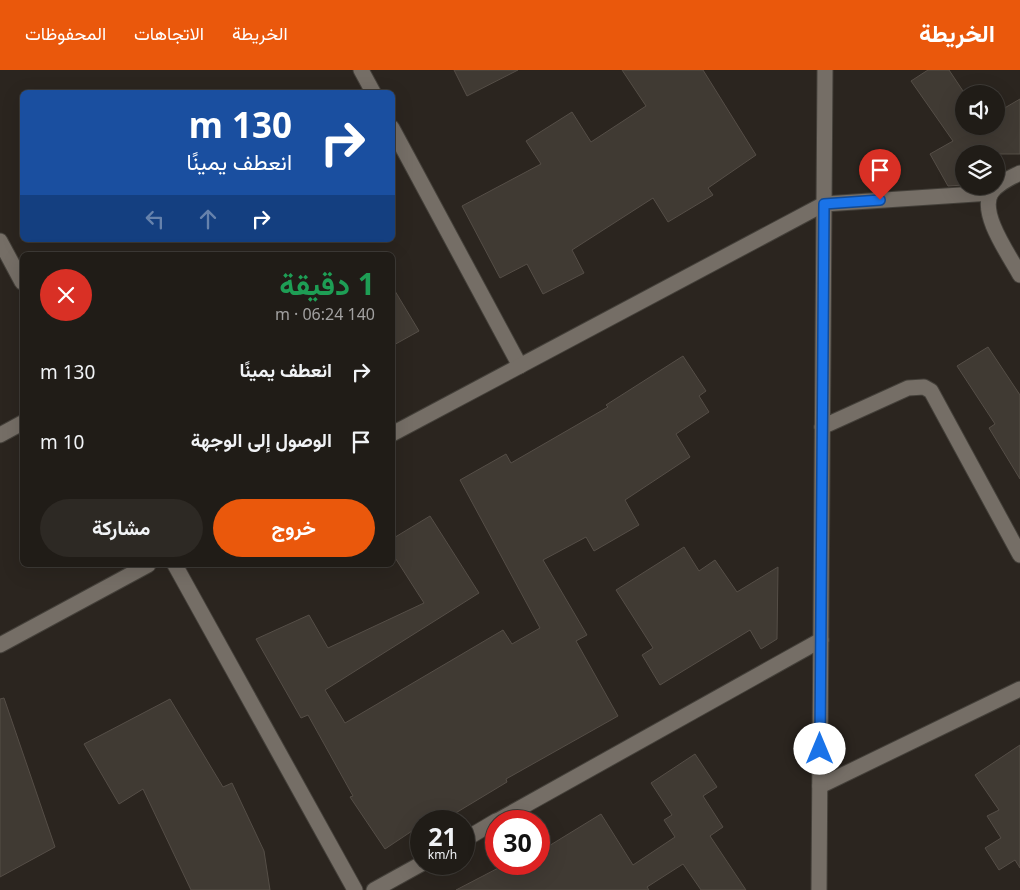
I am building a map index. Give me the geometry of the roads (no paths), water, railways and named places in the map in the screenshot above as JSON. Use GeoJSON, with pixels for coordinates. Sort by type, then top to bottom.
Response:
{"type":"FeatureCollection","features":[{"type":"Feature","properties":{"kind":"street"},"geometry":{"type":"LineString","coordinates":[[361,70],[372,90]]}},
{"type":"Feature","properties":{"kind":"street"},"geometry":{"type":"LineString","coordinates":[[819,890],[825,70]]}},
{"type":"Feature","properties":{"kind":"street"},"geometry":{"type":"LineString","coordinates":[[395,134],[520,366]]}},
{"type":"Feature","properties":{"kind":"street"},"geometry":{"type":"LineString","coordinates":[[1005,181],[1020,173]]}},
{"type":"Feature","properties":{"kind":"street"},"geometry":{"type":"LineString","coordinates":[[395,432],[824,204],[961,195]]}},
{"type":"Feature","properties":{"kind":"street"},"geometry":{"type":"LineString","coordinates":[[991,195],[987,204],[989,217],[1020,275]]}},
{"type":"Feature","properties":{"kind":"street"},"geometry":{"type":"LineString","coordinates":[[0,241],[20,278]]}},
{"type":"Feature","properties":{"kind":"street"},"geometry":{"type":"LineString","coordinates":[[822,426],[908,388],[924,387],[931,391],[1020,555]]}},
{"type":"Feature","properties":{"kind":"street"},"geometry":{"type":"LineString","coordinates":[[0,436],[20,424]]}},
{"type":"Feature","properties":{"kind":"street"},"geometry":{"type":"LineString","coordinates":[[0,645],[144,567]]}},
{"type":"Feature","properties":{"kind":"street"},"geometry":{"type":"LineString","coordinates":[[176,567],[355,890]]}},
{"type":"Feature","properties":{"kind":"street"},"geometry":{"type":"LineString","coordinates":[[516,810],[821,640]]}},
{"type":"Feature","properties":{"kind":"street"},"geometry":{"type":"LineString","coordinates":[[820,786],[1020,689]]}},
{"type":"Feature","properties":{"kind":"street"},"geometry":{"type":"LineString","coordinates":[[374,890],[410,870]]}}]}
